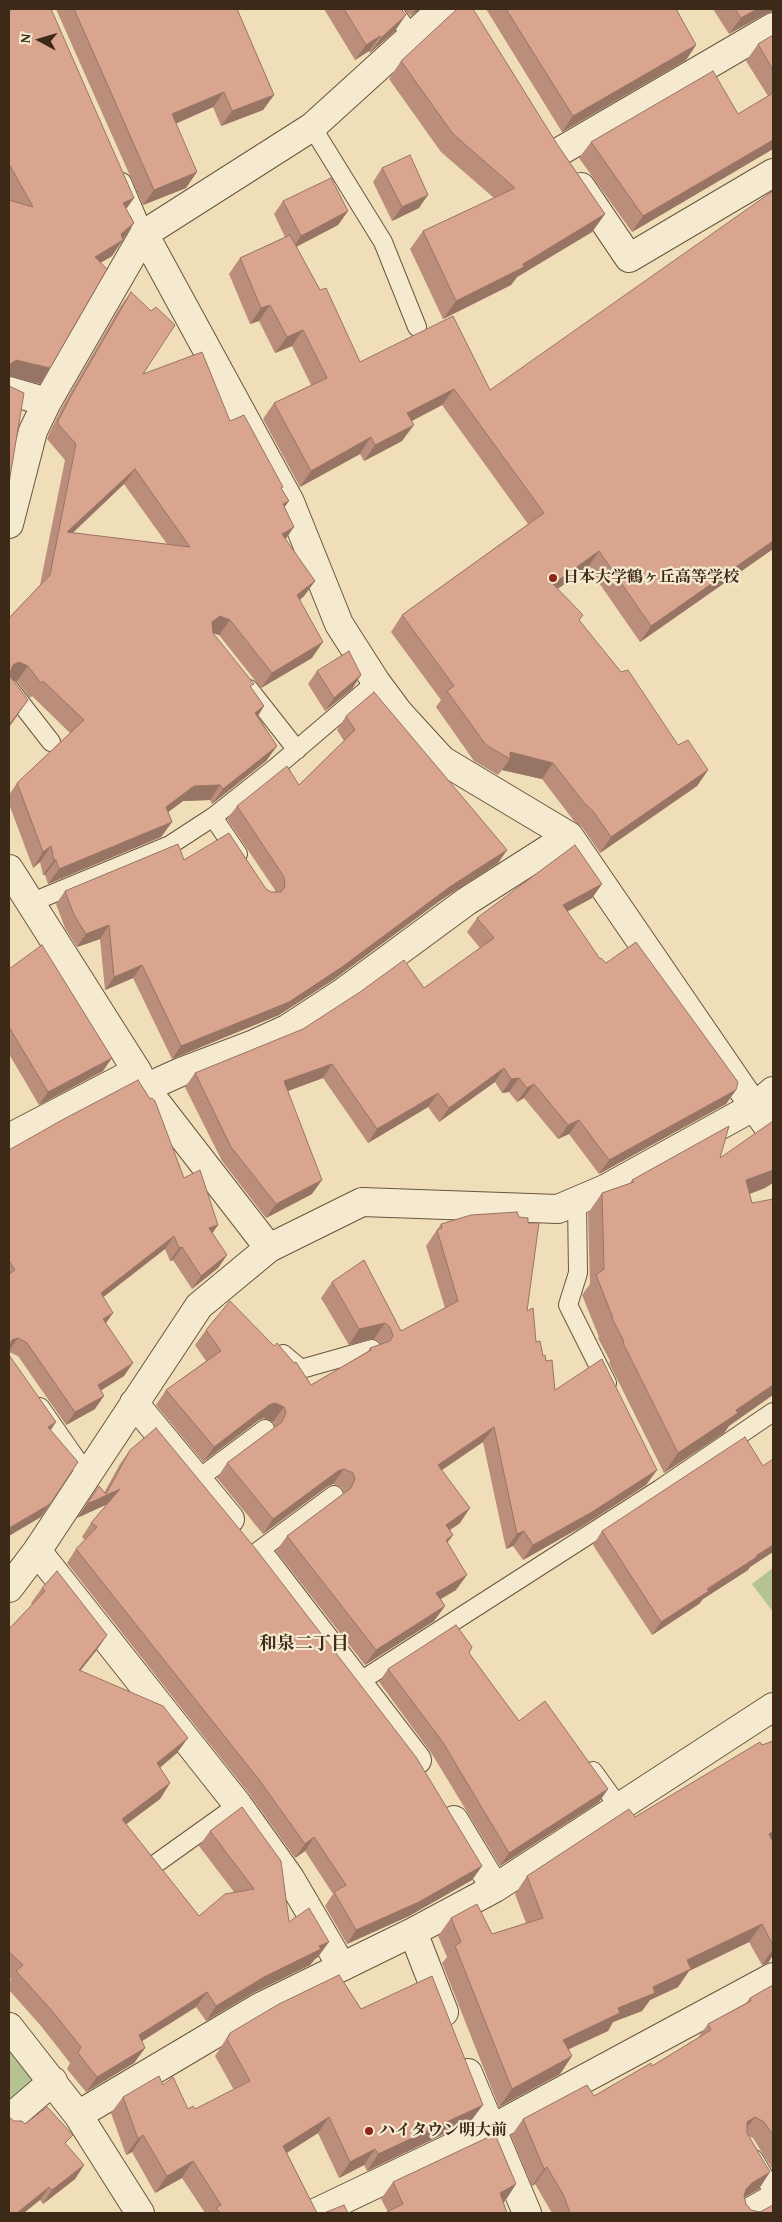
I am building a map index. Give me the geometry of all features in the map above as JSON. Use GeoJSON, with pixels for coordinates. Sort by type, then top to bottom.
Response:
{"type":"FeatureCollection","features":[{"type":"Feature","properties":{"kind":"street"},"geometry":{"type":"LineString","coordinates":[[9,524],[33,431],[47,402],[144,234],[312,127],[410,35],[442,9]]}},
{"type":"Feature","properties":{"kind":"street"},"geometry":{"type":"LineString","coordinates":[[773,27],[552,144],[629,258],[773,173]]}},
{"type":"Feature","properties":{"kind":"street"},"geometry":{"type":"LineString","coordinates":[[144,234],[290,502],[339,624],[376,682],[398,713],[442,760],[569,836],[764,1098],[773,1134]]}},
{"type":"Feature","properties":{"kind":"street"},"geometry":{"type":"LineString","coordinates":[[9,391],[47,402]]}},
{"type":"Feature","properties":{"kind":"street"},"geometry":{"type":"LineString","coordinates":[[9,1138],[141,1079],[183,1071],[288,1029],[342,993],[466,901],[569,836]]}},
{"type":"Feature","properties":{"kind":"street"},"geometry":{"type":"LineString","coordinates":[[9,868],[141,1079],[269,1248]]}},
{"type":"Feature","properties":{"kind":"street"},"geometry":{"type":"LineString","coordinates":[[9,1588],[37,1551],[88,1476],[199,1306],[219,1300],[269,1248],[362,1202],[558,1209],[605,1189],[764,1098]]}},
{"type":"Feature","properties":{"kind":"street"},"geometry":{"type":"LineString","coordinates":[[134,1403],[257,1552],[359,1682],[418,1762],[495,1888]]}},
{"type":"Feature","properties":{"kind":"street"},"geometry":{"type":"LineString","coordinates":[[37,1551],[238,1805],[290,1878],[342,1967]]}},
{"type":"Feature","properties":{"kind":"street"},"geometry":{"type":"LineString","coordinates":[[78,2115],[260,2007],[413,1932],[495,1888],[773,1707]]}},
{"type":"Feature","properties":{"kind":"street"},"geometry":{"type":"LineString","coordinates":[[413,1932],[526,2213]]}},
{"type":"Feature","properties":{"kind":"street"},"geometry":{"type":"LineString","coordinates":[[315,2213],[491,2129],[773,1977]]}},
{"type":"Feature","properties":{"kind":"street"},"geometry":{"type":"LineString","coordinates":[[9,2027],[78,2115],[140,2213]]}},
{"type":"Feature","properties":{"kind":"street"},"geometry":{"type":"LineString","coordinates":[[9,2119],[53,2081]]}},
{"type":"Feature","properties":{"kind":"street"},"geometry":{"type":"LineString","coordinates":[[748,2213],[773,2199]]}},
{"type":"Feature","properties":{"kind":"lane"},"geometry":{"type":"LineString","coordinates":[[392,9],[410,35]]}},
{"type":"Feature","properties":{"kind":"lane"},"geometry":{"type":"LineString","coordinates":[[312,127],[383,242],[417,327]]}},
{"type":"Feature","properties":{"kind":"lane"},"geometry":{"type":"LineString","coordinates":[[117,171],[144,234]]}},
{"type":"Feature","properties":{"kind":"lane"},"geometry":{"type":"LineString","coordinates":[[236,672],[297,750]]}},
{"type":"Feature","properties":{"kind":"lane"},"geometry":{"type":"LineString","coordinates":[[30,903],[170,845],[213,817],[297,750],[376,682]]}},
{"type":"Feature","properties":{"kind":"lane"},"geometry":{"type":"LineString","coordinates":[[9,688],[51,742]]}},
{"type":"Feature","properties":{"kind":"lane"},"geometry":{"type":"LineString","coordinates":[[213,817],[245,864]]}},
{"type":"Feature","properties":{"kind":"lane"},"geometry":{"type":"LineString","coordinates":[[577,1202],[578,1273],[568,1305],[616,1401]]}},
{"type":"Feature","properties":{"kind":"lane"},"geometry":{"type":"LineString","coordinates":[[271,1344],[301,1369],[372,1349]]}},
{"type":"Feature","properties":{"kind":"lane"},"geometry":{"type":"LineString","coordinates":[[31,1394],[88,1476]]}},
{"type":"Feature","properties":{"kind":"lane"},"geometry":{"type":"LineString","coordinates":[[359,1682],[660,1489],[773,1412]]}},
{"type":"Feature","properties":{"kind":"lane"},"geometry":{"type":"LineString","coordinates":[[198,1480],[265,1429]]}},
{"type":"Feature","properties":{"kind":"lane"},"geometry":{"type":"LineString","coordinates":[[652,1471],[660,1489]]}},
{"type":"Feature","properties":{"kind":"lane"},"geometry":{"type":"LineString","coordinates":[[257,1552],[334,1495]]}},
{"type":"Feature","properties":{"kind":"lane"},"geometry":{"type":"LineString","coordinates":[[584,1759],[619,1807]]}},
{"type":"Feature","properties":{"kind":"lane"},"geometry":{"type":"LineString","coordinates":[[154,1865],[238,1805]]}},
{"type":"Feature","properties":{"kind":"lane"},"geometry":{"type":"LineString","coordinates":[[744,2144],[773,2192]]}},
{"type":"Feature","properties":{"kind":"green space"},"geometry":{"type":"Polygon","coordinates":[[[773,1568],[773,1612],[752,1584],[773,1568]]]}},
{"type":"Feature","properties":{"kind":"green space"},"geometry":{"type":"Polygon","coordinates":[[[9,2043],[38,2079],[9,2106],[9,2043]]]}},
{"type":"Feature","properties":{"kind":"building"},"geometry":{"type":"Polygon","coordinates":[[[9,9],[51,9],[134,198],[123,203],[134,223],[121,234],[123,240],[95,257],[107,269],[50,368],[16,360],[9,365],[9,200],[33,207],[9,164],[9,9]]]}},
{"type":"Feature","properties":{"kind":"building"},"geometry":{"type":"Polygon","coordinates":[[[74,9],[237,9],[274,95],[232,111],[224,92],[172,114],[197,172],[154,190],[74,9]]]}},
{"type":"Feature","properties":{"kind":"building"},"geometry":{"type":"Polygon","coordinates":[[[344,9],[401,9],[406,15],[381,38],[380,36],[366,45],[344,9]]]}},
{"type":"Feature","properties":{"kind":"building"},"geometry":{"type":"Polygon","coordinates":[[[457,9],[473,9],[557,144],[605,214],[523,264],[524,267],[456,301],[423,231],[515,188],[453,134],[401,61],[457,9]]]}},
{"type":"Feature","properties":{"kind":"building"},"geometry":{"type":"Polygon","coordinates":[[[506,9],[676,9],[696,45],[573,116],[506,9]]]}},
{"type":"Feature","properties":{"kind":"building"},"geometry":{"type":"Polygon","coordinates":[[[735,9],[757,9],[741,18],[735,9]]]}},
{"type":"Feature","properties":{"kind":"building"},"geometry":{"type":"Polygon","coordinates":[[[773,35],[773,70],[758,44],[773,35]]]}},
{"type":"Feature","properties":{"kind":"building"},"geometry":{"type":"Polygon","coordinates":[[[713,71],[738,114],[773,93],[773,140],[643,216],[591,142],[713,71]]]}},
{"type":"Feature","properties":{"kind":"building"},"geometry":{"type":"Polygon","coordinates":[[[410,155],[428,195],[402,207],[382,168],[410,155]]]}},
{"type":"Feature","properties":{"kind":"building"},"geometry":{"type":"Polygon","coordinates":[[[331,178],[348,211],[301,236],[283,201],[331,178]]]}},
{"type":"Feature","properties":{"kind":"building"},"geometry":{"type":"Polygon","coordinates":[[[773,191],[773,541],[651,626],[599,551],[553,584],[583,615],[579,620],[621,672],[628,670],[678,745],[688,740],[708,770],[611,837],[593,811],[585,804],[553,763],[510,752],[510,759],[486,745],[447,691],[454,686],[402,615],[544,513],[454,389],[407,413],[414,425],[375,445],[371,437],[311,471],[274,403],[327,378],[303,330],[287,337],[270,305],[261,308],[240,258],[290,235],[320,290],[326,288],[360,362],[453,316],[490,390],[773,191]]]}},
{"type":"Feature","properties":{"kind":"building"},"geometry":{"type":"Polygon","coordinates":[[[131,292],[151,311],[156,307],[175,325],[143,374],[202,352],[230,421],[244,415],[289,501],[283,504],[294,527],[282,534],[315,581],[297,595],[323,642],[272,673],[230,620],[220,616],[212,622],[213,633],[254,684],[250,686],[264,706],[255,713],[277,746],[223,789],[220,785],[194,786],[166,807],[172,822],[59,869],[56,860],[54,860],[51,846],[43,852],[17,783],[84,720],[43,681],[41,683],[28,666],[19,662],[13,665],[9,675],[9,618],[50,575],[76,444],[58,424],[58,421],[131,292]],[[135,469],[67,532],[190,547],[135,469]]]}},
{"type":"Feature","properties":{"kind":"building"},"geometry":{"type":"Polygon","coordinates":[[[9,386],[24,393],[9,483],[9,386]]]}},
{"type":"Feature","properties":{"kind":"building"},"geometry":{"type":"Polygon","coordinates":[[[349,651],[361,675],[334,698],[317,671],[349,651]]]}},
{"type":"Feature","properties":{"kind":"building"},"geometry":{"type":"Polygon","coordinates":[[[9,675],[28,700],[9,725],[9,675]]]}},
{"type":"Feature","properties":{"kind":"building"},"geometry":{"type":"Polygon","coordinates":[[[374,692],[507,850],[451,886],[342,967],[289,1002],[181,1046],[142,965],[114,977],[109,925],[86,934],[74,915],[65,891],[178,844],[184,860],[229,833],[266,889],[271,892],[281,892],[285,887],[284,877],[237,806],[287,766],[299,785],[355,730],[346,716],[374,692]]]}},
{"type":"Feature","properties":{"kind":"building"},"geometry":{"type":"Polygon","coordinates":[[[575,845],[602,884],[563,905],[600,959],[606,963],[636,942],[738,1082],[736,1090],[609,1160],[579,1120],[568,1125],[534,1084],[527,1088],[519,1078],[511,1079],[504,1068],[449,1108],[438,1093],[377,1129],[332,1064],[284,1081],[322,1180],[276,1204],[231,1147],[195,1073],[303,1029],[360,992],[404,960],[424,988],[494,938],[477,918],[575,845]]]}},
{"type":"Feature","properties":{"kind":"building"},"geometry":{"type":"Polygon","coordinates":[[[42,945],[112,1058],[48,1092],[9,1027],[9,969],[42,945]]]}},
{"type":"Feature","properties":{"kind":"building"},"geometry":{"type":"Polygon","coordinates":[[[138,1080],[150,1099],[152,1098],[155,1101],[184,1178],[200,1170],[218,1225],[209,1228],[227,1255],[201,1276],[182,1247],[179,1248],[174,1236],[101,1293],[113,1313],[103,1319],[133,1363],[98,1385],[104,1396],[75,1412],[27,1343],[18,1338],[12,1340],[9,1347],[9,1274],[15,1270],[9,1261],[9,1150],[138,1080]]]}},
{"type":"Feature","properties":{"kind":"building"},"geometry":{"type":"Polygon","coordinates":[[[773,1121],[773,1170],[746,1180],[752,1203],[773,1199],[773,1385],[736,1410],[738,1413],[678,1453],[623,1343],[596,1275],[604,1269],[602,1193],[634,1182],[632,1180],[729,1126],[720,1158],[773,1121]]]}},
{"type":"Feature","properties":{"kind":"building"},"geometry":{"type":"Polygon","coordinates":[[[517,1212],[519,1217],[528,1218],[528,1223],[539,1223],[527,1311],[533,1308],[536,1342],[540,1341],[546,1361],[552,1360],[555,1390],[602,1359],[657,1470],[592,1512],[533,1545],[524,1531],[517,1534],[494,1427],[438,1465],[470,1508],[446,1525],[453,1535],[446,1540],[467,1575],[436,1593],[445,1606],[376,1650],[287,1536],[351,1488],[355,1479],[353,1473],[344,1469],[338,1471],[273,1519],[227,1463],[282,1422],[286,1413],[284,1407],[275,1403],[269,1405],[214,1447],[166,1390],[221,1351],[206,1330],[230,1301],[274,1346],[277,1343],[294,1363],[296,1362],[311,1385],[371,1350],[370,1348],[390,1341],[393,1336],[390,1327],[385,1323],[359,1329],[332,1282],[364,1260],[401,1331],[458,1301],[437,1230],[442,1228],[441,1224],[471,1215],[517,1212]]]}},
{"type":"Feature","properties":{"kind":"building"},"geometry":{"type":"Polygon","coordinates":[[[9,1355],[56,1422],[48,1427],[78,1462],[50,1504],[9,1528],[9,1355]]]}},
{"type":"Feature","properties":{"kind":"building"},"geometry":{"type":"Polygon","coordinates":[[[156,1428],[255,1548],[416,1757],[482,1866],[419,1902],[356,1930],[334,1892],[346,1885],[314,1837],[305,1844],[260,1781],[76,1549],[97,1527],[91,1523],[120,1489],[87,1504],[99,1486],[106,1494],[130,1450],[156,1428]]]}},
{"type":"Feature","properties":{"kind":"building"},"geometry":{"type":"Polygon","coordinates":[[[745,1437],[763,1466],[773,1459],[773,1545],[707,1589],[709,1591],[661,1622],[602,1531],[745,1437]]]}},
{"type":"Feature","properties":{"kind":"building"},"geometry":{"type":"Polygon","coordinates":[[[57,1571],[107,1635],[79,1670],[163,1706],[188,1738],[157,1763],[170,1783],[122,1819],[199,1916],[225,1894],[254,1889],[210,1831],[242,1807],[281,1861],[289,1922],[309,1908],[329,1942],[319,1946],[321,1949],[264,1977],[216,2006],[207,1992],[139,2035],[145,2048],[97,2077],[78,2053],[81,2047],[16,1971],[23,1965],[9,1952],[9,1629],[45,1591],[42,1588],[57,1571]]]}},
{"type":"Feature","properties":{"kind":"building"},"geometry":{"type":"Polygon","coordinates":[[[456,1625],[472,1647],[469,1653],[519,1721],[545,1701],[608,1789],[509,1853],[442,1741],[388,1669],[456,1625]]]}},
{"type":"Feature","properties":{"kind":"building"},"geometry":{"type":"Polygon","coordinates":[[[773,1741],[773,1831],[769,1834],[773,1842],[773,1945],[762,1924],[687,1960],[691,1969],[653,1987],[655,1993],[618,2008],[620,2013],[563,2040],[572,2056],[512,2089],[455,1946],[461,1942],[451,1918],[477,1904],[492,1934],[543,1918],[527,1876],[629,1809],[635,1817],[760,1742],[762,1745],[773,1741]]]}},
{"type":"Feature","properties":{"kind":"building"},"geometry":{"type":"Polygon","coordinates":[[[339,1975],[361,2009],[432,1976],[483,2105],[378,2154],[375,2149],[350,2162],[329,2117],[283,2146],[317,2213],[220,2213],[216,2208],[221,2205],[193,2161],[167,2176],[143,2135],[138,2139],[123,2097],[159,2076],[163,2085],[173,2077],[188,2109],[193,2106],[195,2109],[250,2081],[227,2039],[230,2033],[279,2004],[339,1975]]]}},
{"type":"Feature","properties":{"kind":"building"},"geometry":{"type":"Polygon","coordinates":[[[773,1985],[773,2135],[764,2122],[755,2117],[747,2122],[747,2133],[770,2172],[752,2183],[746,2189],[744,2196],[746,2204],[751,2210],[760,2212],[773,2205],[773,2213],[570,2213],[564,2196],[547,2167],[544,2169],[523,2119],[587,2085],[594,2096],[651,2063],[652,2066],[711,2030],[708,2024],[751,2001],[750,1998],[773,1985]]]}},
{"type":"Feature","properties":{"kind":"building"},"geometry":{"type":"Polygon","coordinates":[[[47,2107],[73,2135],[65,2143],[84,2165],[52,2190],[49,2187],[17,2213],[9,2213],[9,2117],[14,2121],[22,2121],[25,2124],[47,2107]]]}},
{"type":"Feature","properties":{"kind":"building"},"geometry":{"type":"Polygon","coordinates":[[[495,2134],[516,2184],[500,2193],[507,2213],[385,2213],[403,2204],[393,2182],[495,2134]]]}},
{"type":"Feature","properties":{"kind":"building"},"geometry":{"type":"Polygon","coordinates":[[[344,2205],[348,2213],[324,2213],[344,2205]]]}},
{"type":"Feature","properties":{"kind":"place","name":"日本大学鶴ヶ丘高等学校"},"geometry":{"type":"Point","coordinates":[553,578]}},
{"type":"Feature","properties":{"kind":"place","name":"ハイタウン明大前"},"geometry":{"type":"Point","coordinates":[369,2131]}},
{"type":"Feature","properties":{"kind":"district","name":"和泉二丁目"},"geometry":{"type":"Point","coordinates":[304,1644]}}]}
